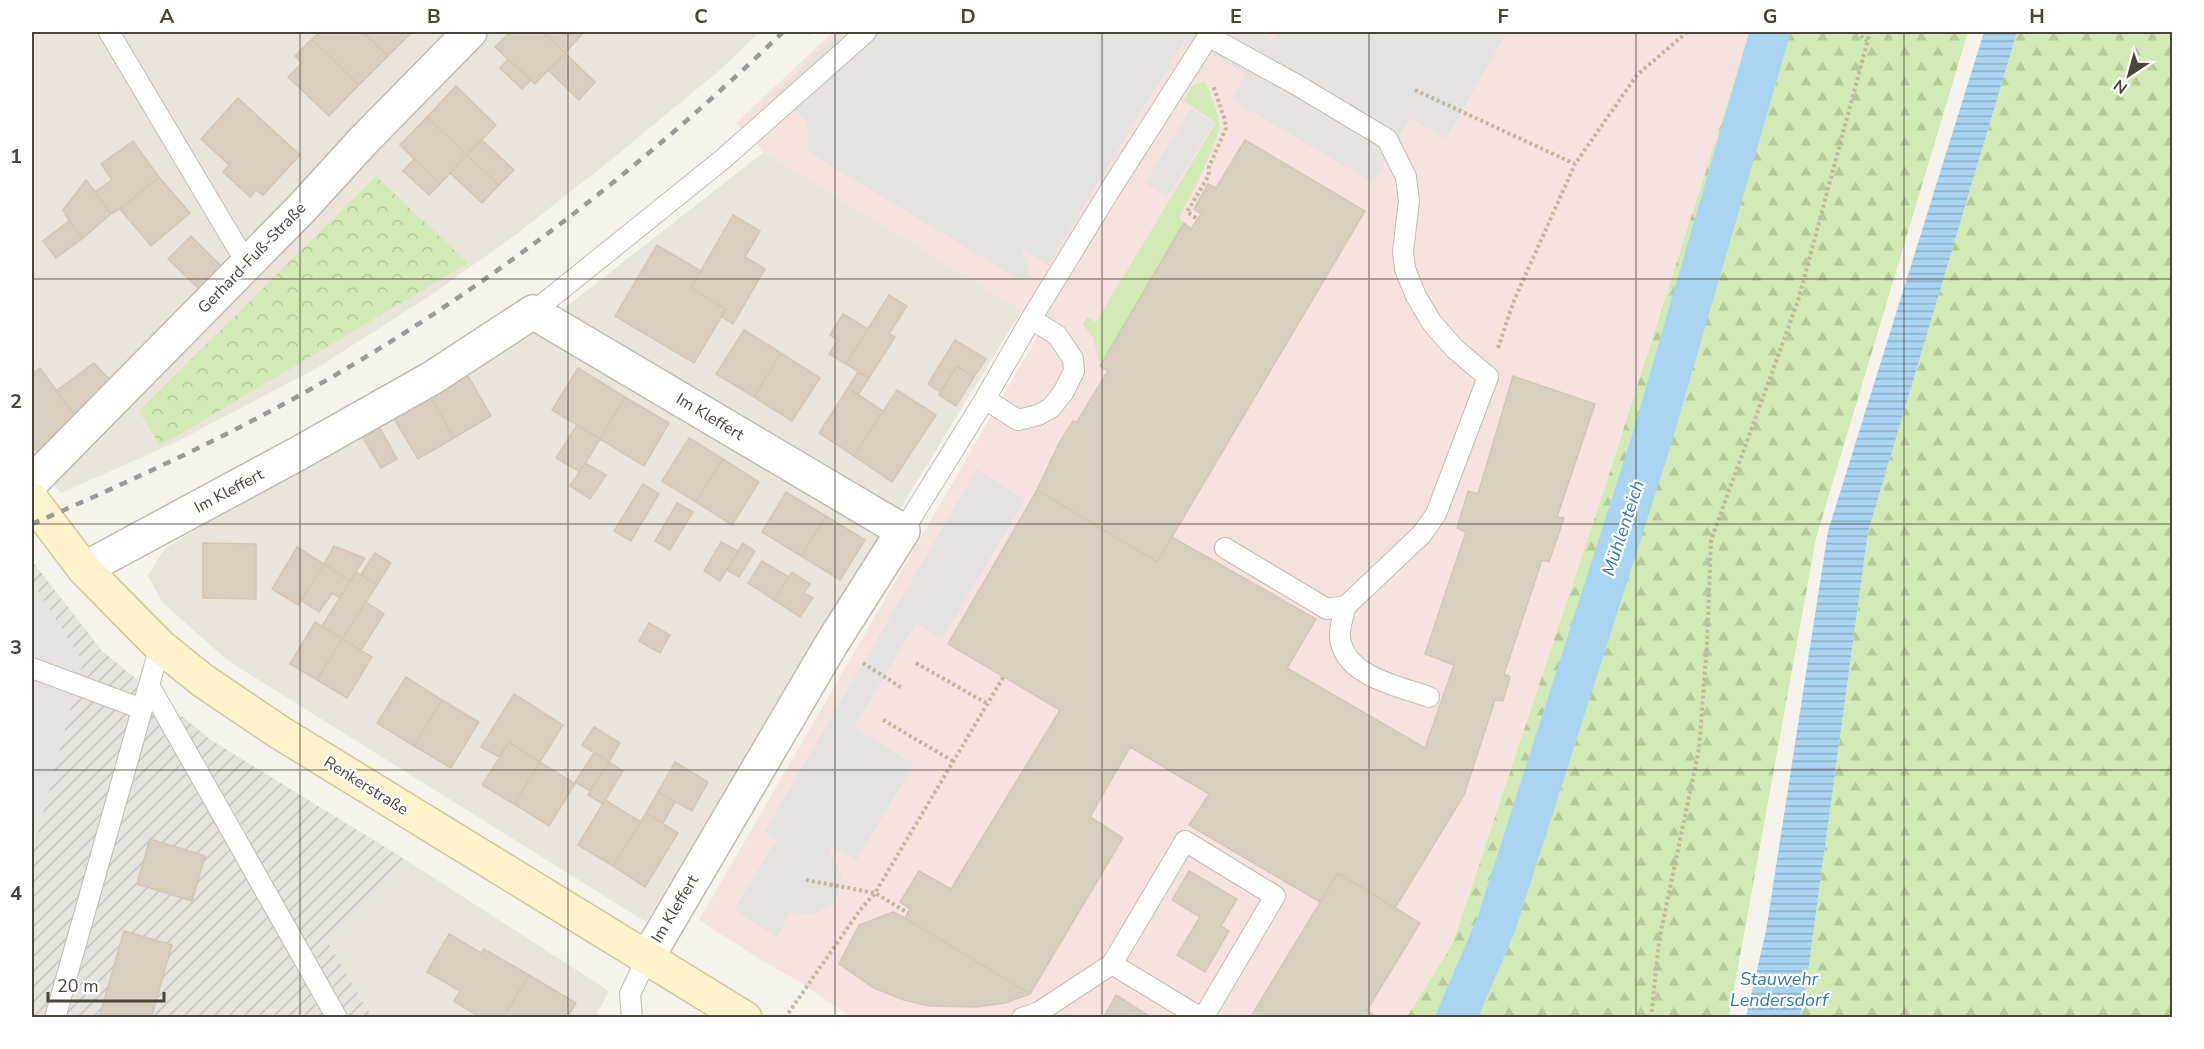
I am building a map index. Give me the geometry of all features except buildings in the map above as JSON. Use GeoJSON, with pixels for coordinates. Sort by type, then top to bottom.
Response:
{"type":"FeatureCollection","features":[{"type":"Feature","properties":{"kind":"street","name":"Gerhard-Fuß-Straße"},"geometry":{"type":"LineString","coordinates":[[32,482],[301,209],[363,141],[470,32]]}},
{"type":"Feature","properties":{"kind":"street","name":"Im Kleffert"},"geometry":{"type":"LineString","coordinates":[[84,569],[432,378],[533,312],[903,531],[832,643],[647,958]]}},
{"type":"Feature","properties":{"kind":"street","name":"Renkerstraße"},"geometry":{"type":"LineString","coordinates":[[32,500],[84,569],[160,646],[202,680],[279,732],[745,1017]]}},
{"type":"Feature","properties":{"kind":"lane"},"geometry":{"type":"LineString","coordinates":[[109,32],[247,264]]}},
{"type":"Feature","properties":{"kind":"lane"},"geometry":{"type":"LineString","coordinates":[[533,312],[723,159],[867,32]]}},
{"type":"Feature","properties":{"kind":"lane"},"geometry":{"type":"LineString","coordinates":[[903,531],[985,399],[1031,319],[1209,34],[1387,139],[1406,177],[1409,201],[1403,251],[1405,269],[1416,296],[1432,323],[1455,349],[1488,377],[1436,514],[1422,534],[1346,606],[1327,609],[1225,548]]}},
{"type":"Feature","properties":{"kind":"lane"},"geometry":{"type":"LineString","coordinates":[[985,399],[1018,420],[1038,415],[1051,408],[1071,380],[1074,371],[1073,358],[1057,335],[1031,319]]}},
{"type":"Feature","properties":{"kind":"lane"},"geometry":{"type":"LineString","coordinates":[[1346,606],[1340,637],[1344,650],[1356,666],[1371,676],[1429,697]]}},
{"type":"Feature","properties":{"kind":"lane"},"geometry":{"type":"LineString","coordinates":[[55,1017],[160,646]]}},
{"type":"Feature","properties":{"kind":"lane"},"geometry":{"type":"LineString","coordinates":[[32,668],[142,709]]}},
{"type":"Feature","properties":{"kind":"lane"},"geometry":{"type":"LineString","coordinates":[[149,685],[337,1017]]}},
{"type":"Feature","properties":{"kind":"lane"},"geometry":{"type":"LineString","coordinates":[[1022,1017],[1039,1012],[1112,964],[1185,841],[1275,896],[1202,1017],[1112,964]]}},
{"type":"Feature","properties":{"kind":"lane"},"geometry":{"type":"LineString","coordinates":[[632,1017],[630,994],[647,958]]}},
{"type":"Feature","properties":{"kind":"path"},"geometry":{"type":"LineString","coordinates":[[1488,377],[1513,303],[1575,164],[1637,75],[1687,32]]}},
{"type":"Feature","properties":{"kind":"path"},"geometry":{"type":"LineString","coordinates":[[1856,32],[1867,41]]}},
{"type":"Feature","properties":{"kind":"path"},"geometry":{"type":"LineString","coordinates":[[1650,1017],[1659,940],[1700,748],[1711,540],[1798,301],[1870,32]]}},
{"type":"Feature","properties":{"kind":"path"},"geometry":{"type":"LineString","coordinates":[[1194,58],[1208,71],[1226,120],[1226,128],[1209,167],[1209,175],[1187,212],[1196,218]]}},
{"type":"Feature","properties":{"kind":"path"},"geometry":{"type":"LineString","coordinates":[[1415,90],[1575,164]]}},
{"type":"Feature","properties":{"kind":"path"},"geometry":{"type":"LineString","coordinates":[[916,663],[988,704]]}},
{"type":"Feature","properties":{"kind":"path"},"geometry":{"type":"LineString","coordinates":[[871,669],[902,688]]}},
{"type":"Feature","properties":{"kind":"path"},"geometry":{"type":"LineString","coordinates":[[785,1017],[860,910],[875,893],[1004,676]]}},
{"type":"Feature","properties":{"kind":"path"},"geometry":{"type":"LineString","coordinates":[[883,720],[953,761]]}},
{"type":"Feature","properties":{"kind":"path"},"geometry":{"type":"LineString","coordinates":[[806,880],[875,893],[908,913]]}},
{"type":"Feature","properties":{"kind":"shaded area"},"geometry":{"type":"Polygon","coordinates":[[[32,32],[759,32],[720,70],[612,159],[518,233],[431,295],[317,368],[176,442],[61,493],[32,460],[32,32]]]}},
{"type":"Feature","properties":{"kind":"shaded area"},"geometry":{"type":"Polygon","coordinates":[[[833,32],[1750,32],[1604,490],[1453,943],[1407,1017],[851,1017],[800,982],[699,920],[1044,325],[764,152],[736,123],[833,32]]]}},
{"type":"Feature","properties":{"kind":"shaded area"},"geometry":{"type":"Polygon","coordinates":[[[839,32],[1255,32],[1271,41],[1277,32],[1507,32],[1446,139],[1410,118],[1373,183],[1232,100],[1245,74],[1186,38],[1048,265],[1021,249],[1030,275],[1020,280],[808,152],[807,121],[774,94],[839,32]]]}},
{"type":"Feature","properties":{"kind":"shaded area"},"geometry":{"type":"Polygon","coordinates":[[[1191,108],[1214,123],[1168,197],[1145,183],[1191,108]]]}},
{"type":"Feature","properties":{"kind":"shaded area"},"geometry":{"type":"Polygon","coordinates":[[[764,152],[1022,310],[646,922],[227,660],[162,602],[148,576],[164,549],[308,462],[535,331],[764,152]]]}},
{"type":"Feature","properties":{"kind":"shaded area"},"geometry":{"type":"Polygon","coordinates":[[[977,469],[1025,500],[942,639],[916,623],[854,727],[914,764],[857,860],[830,846],[829,852],[842,877],[833,904],[816,913],[791,912],[777,937],[734,910],[776,840],[764,832],[977,469]]]}},
{"type":"Feature","properties":{"kind":"shaded area"},"geometry":{"type":"Polygon","coordinates":[[[32,561],[102,651],[211,740],[406,860],[327,941],[372,1017],[32,1017],[32,561]]]}},
{"type":"Feature","properties":{"kind":"shaded area"},"geometry":{"type":"Polygon","coordinates":[[[32,581],[83,662],[34,847],[32,846],[32,581]]]}},
{"type":"Feature","properties":{"kind":"shaded area"},"geometry":{"type":"Polygon","coordinates":[[[406,860],[609,991],[595,1017],[372,1017],[327,941],[406,860]]]}},
{"type":"Feature","properties":{"kind":"green space"},"geometry":{"type":"Polygon","coordinates":[[[1750,32],[1968,32],[1816,538],[1729,1017],[1407,1017],[1453,943],[1604,490],[1750,32]]]}},
{"type":"Feature","properties":{"kind":"green space"},"geometry":{"type":"Polygon","coordinates":[[[2017,32],[2172,32],[2172,1017],[1800,1018],[1868,532],[2017,32]]]}},
{"type":"Feature","properties":{"kind":"green space"},"geometry":{"type":"Polygon","coordinates":[[[1205,81],[1219,122],[1215,141],[1204,169],[1179,218],[1184,223],[1100,366],[1093,338],[1083,324],[1087,317],[1096,322],[1216,123],[1184,101],[1193,85],[1205,81]]]}},
{"type":"Feature","properties":{"kind":"green space"},"geometry":{"type":"Polygon","coordinates":[[[376,176],[468,263],[160,446],[139,411],[376,176]]]}},
{"type":"Feature","properties":{"kind":"water","name":"Stauwehr Lendersdorf"},"geometry":{"type":"Polygon","coordinates":[[[1984,32],[2017,32],[1868,532],[1800,1017],[1746,1017],[1766,931],[1828,531],[1984,32]]]}},
{"type":"Feature","properties":{"kind":"waterway","name":"Mühlenteich"},"geometry":{"type":"LineString","coordinates":[[1456,1018],[1496,925],[1651,442],[1770,32]]}},
{"type":"Feature","properties":{"kind":"railway"},"geometry":{"type":"LineString","coordinates":[[32,524],[217,439],[325,381],[448,305],[621,176],[677,129],[783,32]]}}]}
